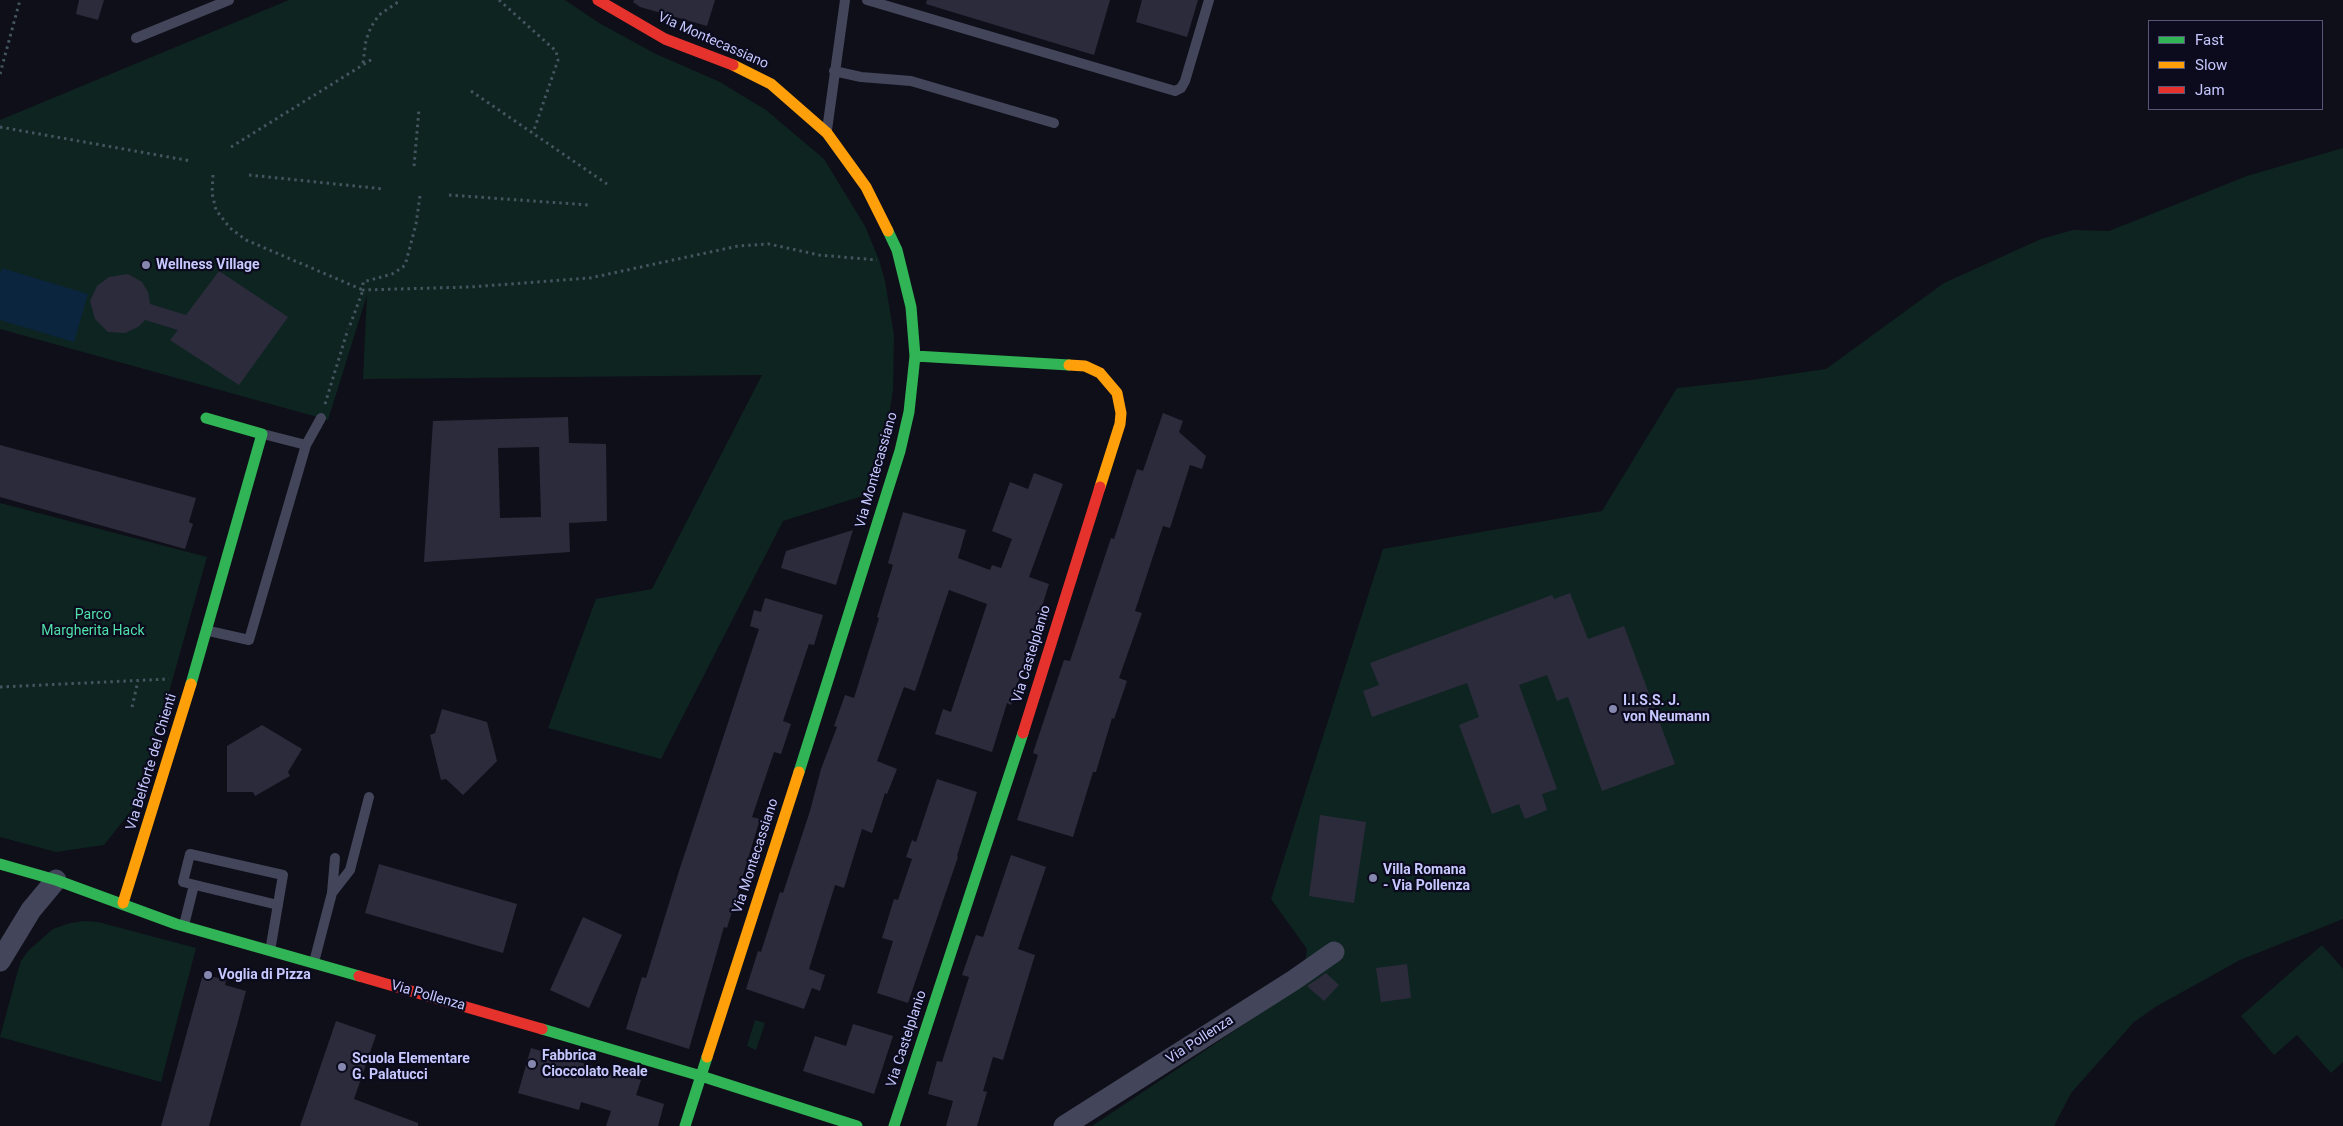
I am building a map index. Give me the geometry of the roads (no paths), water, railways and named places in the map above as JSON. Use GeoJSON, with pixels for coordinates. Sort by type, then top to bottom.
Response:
{"type":"FeatureCollection","features":[{"type":"Feature","properties":{"kind":"street","name":"Via Montecassiano"},"geometry":{"type":"LineString","coordinates":[[598,0],[665,39],[727,62],[771,84],[827,133],[866,187],[896,250],[910,307],[915,356],[909,412],[900,451],[857,591],[685,1126]]}},
{"type":"Feature","properties":{"kind":"street","name":"Via Castelplanio"},"geometry":{"type":"LineString","coordinates":[[894,1126],[1010,773],[1117,433],[1121,413],[1117,392],[1111,384],[1100,373],[1085,366],[915,356]]}},
{"type":"Feature","properties":{"kind":"street"},"geometry":{"type":"LineString","coordinates":[[206,418],[262,434]]}},
{"type":"Feature","properties":{"kind":"street","name":"Via Belforte del Chienti"},"geometry":{"type":"LineString","coordinates":[[123,903],[208,630],[262,434]]}},
{"type":"Feature","properties":{"kind":"street","name":"Via Pollenza"},"geometry":{"type":"LineString","coordinates":[[0,864],[56,880],[184,926],[701,1076],[857,1126]]}},
{"type":"Feature","properties":{"kind":"street"},"geometry":{"type":"LineString","coordinates":[[0,961],[31,910],[56,880]]}},
{"type":"Feature","properties":{"kind":"street","name":"Via Pollenza"},"geometry":{"type":"LineString","coordinates":[[1064,1126],[1286,985],[1334,952]]}},
{"type":"Feature","properties":{"kind":"lane"},"geometry":{"type":"LineString","coordinates":[[136,38],[230,0]]}},
{"type":"Feature","properties":{"kind":"lane"},"geometry":{"type":"LineString","coordinates":[[827,133],[845,0]]}},
{"type":"Feature","properties":{"kind":"lane"},"geometry":{"type":"LineString","coordinates":[[867,0],[1174,91],[1181,88],[1185,81],[1210,0]]}},
{"type":"Feature","properties":{"kind":"lane"},"geometry":{"type":"LineString","coordinates":[[834,71],[861,77],[912,81],[1054,123]]}},
{"type":"Feature","properties":{"kind":"lane"},"geometry":{"type":"LineString","coordinates":[[208,630],[249,640],[306,445],[321,418]]}},
{"type":"Feature","properties":{"kind":"lane"},"geometry":{"type":"LineString","coordinates":[[262,434],[306,445]]}},
{"type":"Feature","properties":{"kind":"lane"},"geometry":{"type":"LineString","coordinates":[[332,893],[350,870],[369,797]]}},
{"type":"Feature","properties":{"kind":"lane"},"geometry":{"type":"LineString","coordinates":[[270,952],[278,905],[283,875],[190,854],[182,882],[278,905]]}},
{"type":"Feature","properties":{"kind":"lane"},"geometry":{"type":"LineString","coordinates":[[314,964],[332,893],[335,858]]}},
{"type":"Feature","properties":{"kind":"lane"},"geometry":{"type":"LineString","coordinates":[[184,926],[194,885]]}},
{"type":"Feature","properties":{"kind":"water"},"geometry":{"type":"Polygon","coordinates":[[[2,268],[88,294],[74,342],[0,320],[0,274],[2,268]]]}},
{"type":"Feature","properties":{"kind":"place","name":"Wellness Village"},"geometry":{"type":"Point","coordinates":[146,265]}},
{"type":"Feature","properties":{"kind":"place","name":"I.I.S.S. J. von Neumann"},"geometry":{"type":"Point","coordinates":[1613,709]}},
{"type":"Feature","properties":{"kind":"place","name":"Villa Romana - Via Pollenza"},"geometry":{"type":"Point","coordinates":[1373,878]}},
{"type":"Feature","properties":{"kind":"place","name":"Voglia di Pizza"},"geometry":{"type":"Point","coordinates":[208,975]}},
{"type":"Feature","properties":{"kind":"place","name":"Fabbrica Cioccolato Reale"},"geometry":{"type":"Point","coordinates":[532,1064]}},
{"type":"Feature","properties":{"kind":"place","name":"Scuola Elementare G. Palatucci"},"geometry":{"type":"Point","coordinates":[342,1067]}},
{"type":"Feature","properties":{"kind":"park label","name":"Parco Margherita Hack"},"geometry":{"type":"Point","coordinates":[93,624]}}]}
